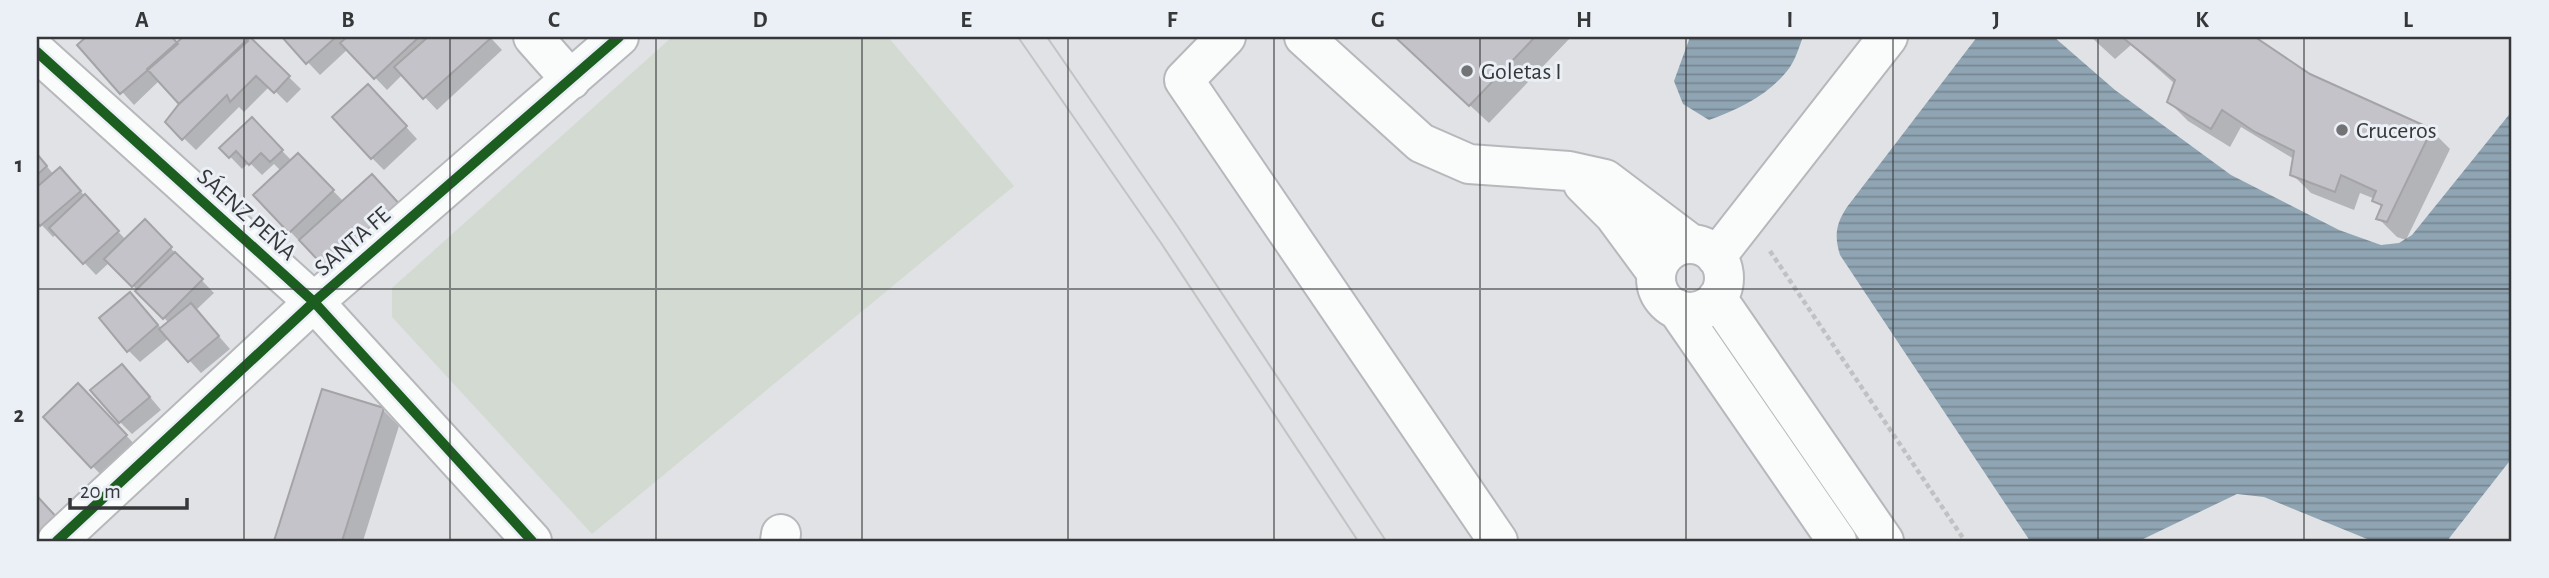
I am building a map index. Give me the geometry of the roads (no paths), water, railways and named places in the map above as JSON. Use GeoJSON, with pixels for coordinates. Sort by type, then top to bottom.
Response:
{"type":"FeatureCollection","features":[{"type":"Feature","properties":{"kind":"street"},"geometry":{"type":"LineString","coordinates":[[533,37],[571,80]]}},
{"type":"Feature","properties":{"kind":"street","name":"SANTA FE"},"geometry":{"type":"LineString","coordinates":[[57,541],[314,302],[619,37]]}},
{"type":"Feature","properties":{"kind":"street"},"geometry":{"type":"LineString","coordinates":[[1226,37],[1184,80],[1498,541]]}},
{"type":"Feature","properties":{"kind":"street"},"geometry":{"type":"LineString","coordinates":[[1304,37],[1421,143],[1468,164],[1569,171],[1605,179],[1703,250],[1723,277],[1722,288],[1709,306],[1688,311],[1677,309],[1660,295],[1656,284],[1659,262],[1666,253],[1676,247],[1703,250],[1748,218],[1888,37]]}},
{"type":"Feature","properties":{"kind":"street","name":"SÁENZ PEÑA"},"geometry":{"type":"LineString","coordinates":[[37,52],[314,302],[532,541]]}},
{"type":"Feature","properties":{"kind":"street"},"geometry":{"type":"LineString","coordinates":[[1569,171],[1614,215],[1656,272]]}},
{"type":"Feature","properties":{"kind":"street"},"geometry":{"type":"LineString","coordinates":[[1717,298],[1884,541]]}},
{"type":"Feature","properties":{"kind":"street"},"geometry":{"type":"LineString","coordinates":[[1677,309],[1837,541]]}},
{"type":"Feature","properties":{"kind":"water"},"geometry":{"type":"Polygon","coordinates":[[[1690,37],[1803,37],[1790,67],[1774,85],[1743,106],[1709,120],[1683,104],[1674,81],[1690,37]]]}},
{"type":"Feature","properties":{"kind":"water"},"geometry":{"type":"Polygon","coordinates":[[[1977,37],[2054,37],[2115,90],[2231,175],[2339,230],[2381,245],[2399,243],[2412,235],[2512,111],[2512,458],[2447,541],[2372,541],[2264,497],[2237,494],[2139,541],[2030,541],[1840,255],[1837,241],[1838,224],[1847,207],[1977,37]]]}},
{"type":"Feature","properties":{"kind":"tram line"},"geometry":{"type":"LineString","coordinates":[[1018,37],[1161,243],[1358,541]]}},
{"type":"Feature","properties":{"kind":"tram line"},"geometry":{"type":"LineString","coordinates":[[1047,37],[1178,227],[1386,541]]}},
{"type":"Feature","properties":{"kind":"place","name":"Goletas I"},"geometry":{"type":"Point","coordinates":[1467,71]}},
{"type":"Feature","properties":{"kind":"place","name":"Cruceros"},"geometry":{"type":"Point","coordinates":[2342,130]}}]}
